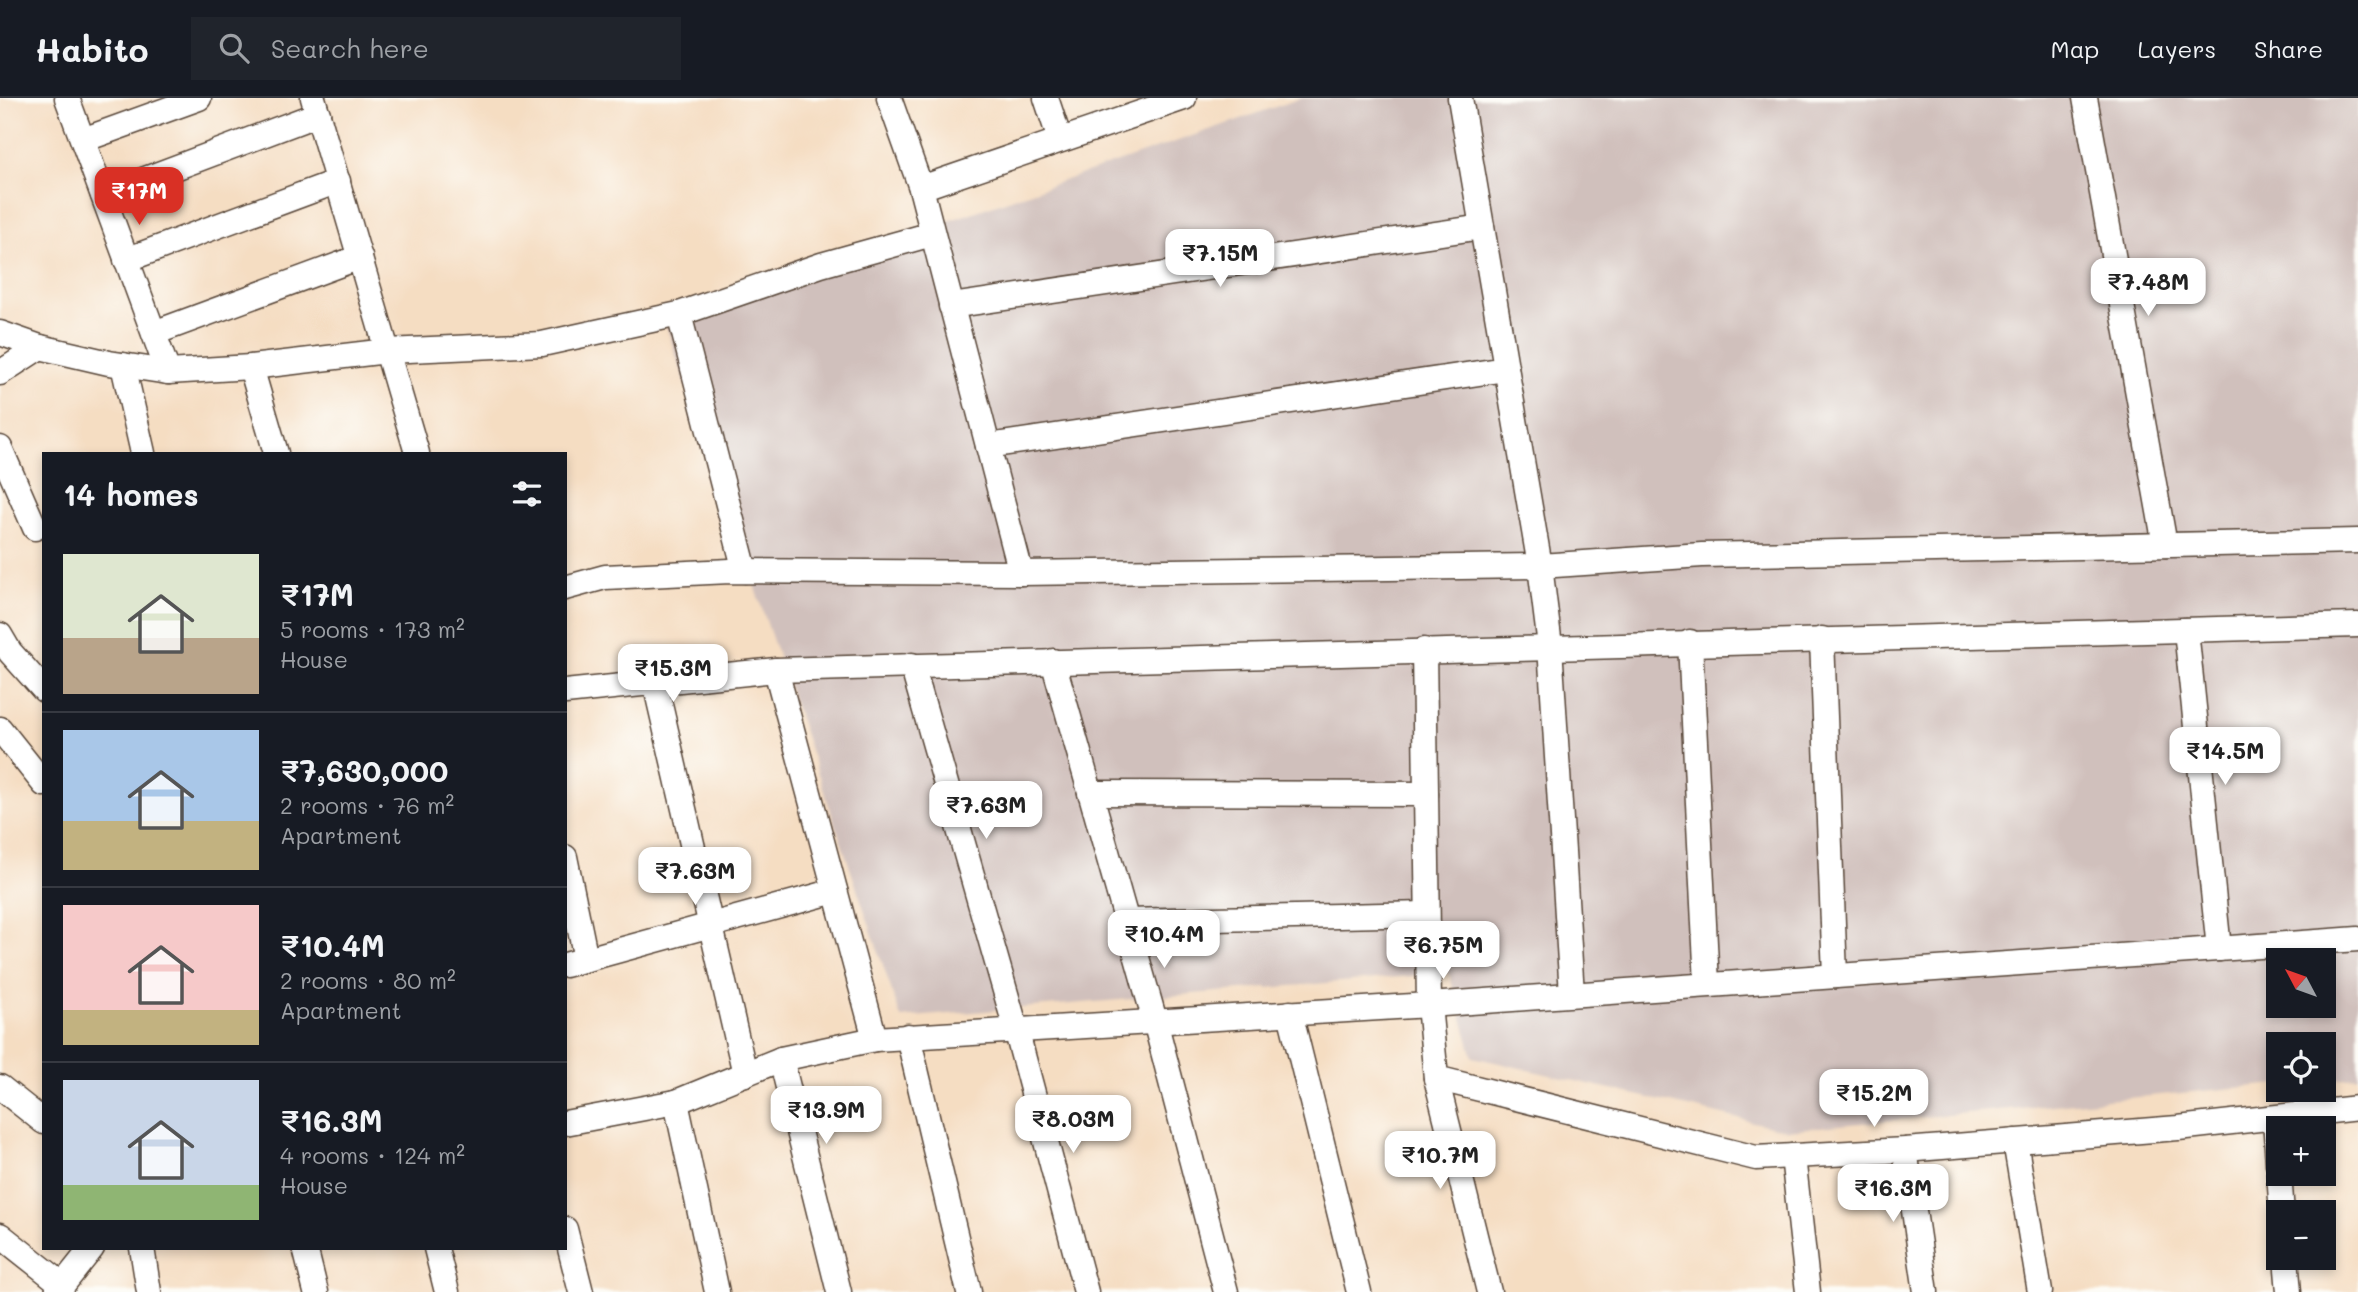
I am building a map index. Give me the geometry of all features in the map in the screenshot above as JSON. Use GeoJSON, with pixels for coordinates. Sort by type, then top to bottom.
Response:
{"type":"FeatureCollection","features":[{"type":"Feature","properties":{"kind":"street"},"geometry":{"type":"LineString","coordinates":[[67,98],[168,372]]}},
{"type":"Feature","properties":{"kind":"street"},"geometry":{"type":"LineString","coordinates":[[83,140],[199,98]]}},
{"type":"Feature","properties":{"kind":"street"},"geometry":{"type":"LineString","coordinates":[[889,98],[921,188],[1021,573]]}},
{"type":"Feature","properties":{"kind":"street"},"geometry":{"type":"LineString","coordinates":[[1046,98],[1060,140]]}},
{"type":"Feature","properties":{"kind":"street"},"geometry":{"type":"LineString","coordinates":[[921,188],[1184,98]]}},
{"type":"Feature","properties":{"kind":"street"},"geometry":{"type":"LineString","coordinates":[[1460,98],[1540,566],[1550,646],[1572,994]]}},
{"type":"Feature","properties":{"kind":"street"},"geometry":{"type":"LineString","coordinates":[[2085,98],[2165,545]]}},
{"type":"Feature","properties":{"kind":"street"},"geometry":{"type":"LineString","coordinates":[[103,195],[316,106],[417,452]]}},
{"type":"Feature","properties":{"kind":"street"},"geometry":{"type":"LineString","coordinates":[[126,260],[338,181]]}},
{"type":"Feature","properties":{"kind":"street"},"geometry":{"type":"LineString","coordinates":[[951,306],[1482,227]]}},
{"type":"Feature","properties":{"kind":"street"},"geometry":{"type":"LineString","coordinates":[[0,333],[40,347],[168,372],[251,367],[387,351],[542,344],[679,313],[821,265],[932,234]]}},
{"type":"Feature","properties":{"kind":"street"},"geometry":{"type":"LineString","coordinates":[[154,333],[360,257]]}},
{"type":"Feature","properties":{"kind":"street"},"geometry":{"type":"LineString","coordinates":[[679,313],[744,571]]}},
{"type":"Feature","properties":{"kind":"street"},"geometry":{"type":"LineString","coordinates":[[0,373],[40,347]]}},
{"type":"Feature","properties":{"kind":"street"},"geometry":{"type":"LineString","coordinates":[[122,365],[143,452]]}},
{"type":"Feature","properties":{"kind":"street"},"geometry":{"type":"LineString","coordinates":[[251,367],[276,452]]}},
{"type":"Feature","properties":{"kind":"street"},"geometry":{"type":"LineString","coordinates":[[988,446],[1506,369]]}},
{"type":"Feature","properties":{"kind":"street"},"geometry":{"type":"LineString","coordinates":[[0,448],[35,528]]}},
{"type":"Feature","properties":{"kind":"street"},"geometry":{"type":"LineString","coordinates":[[567,587],[604,577],[744,571],[1021,573],[1540,566],[1702,555],[2358,541]]}},
{"type":"Feature","properties":{"kind":"street"},"geometry":{"type":"LineString","coordinates":[[567,692],[776,670],[2358,625]]}},
{"type":"Feature","properties":{"kind":"street"},"geometry":{"type":"LineString","coordinates":[[2186,630],[2219,949]]}},
{"type":"Feature","properties":{"kind":"street"},"geometry":{"type":"LineString","coordinates":[[0,635],[10,652],[42,688]]}},
{"type":"Feature","properties":{"kind":"street"},"geometry":{"type":"LineString","coordinates":[[1822,639],[1835,975]]}},
{"type":"Feature","properties":{"kind":"street"},"geometry":{"type":"LineString","coordinates":[[1690,642],[1707,984]]}},
{"type":"Feature","properties":{"kind":"street"},"geometry":{"type":"LineString","coordinates":[[1424,650],[1429,1005],[1436,1078],[1489,1292]]}},
{"type":"Feature","properties":{"kind":"street"},"geometry":{"type":"LineString","coordinates":[[1053,661],[1155,1021],[1226,1292]]}},
{"type":"Feature","properties":{"kind":"street"},"geometry":{"type":"LineString","coordinates":[[912,666],[1016,1030],[1086,1292]]}},
{"type":"Feature","properties":{"kind":"street"},"geometry":{"type":"LineString","coordinates":[[776,670],[875,1039]]}},
{"type":"Feature","properties":{"kind":"street"},"geometry":{"type":"LineString","coordinates":[[655,683],[745,1074]]}},
{"type":"Feature","properties":{"kind":"street"},"geometry":{"type":"LineString","coordinates":[[0,729],[42,782]]}},
{"type":"Feature","properties":{"kind":"street"},"geometry":{"type":"LineString","coordinates":[[1090,793],[1426,794]]}},
{"type":"Feature","properties":{"kind":"street"},"geometry":{"type":"LineString","coordinates":[[567,876],[576,962],[835,891]]}},
{"type":"Feature","properties":{"kind":"street"},"geometry":{"type":"LineString","coordinates":[[1126,921],[1427,914]]}},
{"type":"Feature","properties":{"kind":"street"},"geometry":{"type":"LineString","coordinates":[[567,1124],[676,1102],[781,1059],[875,1039],[1429,1005],[2358,939]]}},
{"type":"Feature","properties":{"kind":"street"},"geometry":{"type":"LineString","coordinates":[[1290,1013],[1359,1292]]}},
{"type":"Feature","properties":{"kind":"street"},"geometry":{"type":"LineString","coordinates":[[908,1037],[969,1292]]}},
{"type":"Feature","properties":{"kind":"street"},"geometry":{"type":"LineString","coordinates":[[781,1059],[839,1292]]}},
{"type":"Feature","properties":{"kind":"street"},"geometry":{"type":"LineString","coordinates":[[1436,1078],[1756,1158],[1905,1150],[2266,1119]]}},
{"type":"Feature","properties":{"kind":"street"},"geometry":{"type":"LineString","coordinates":[[0,1087],[42,1120]]}},
{"type":"Feature","properties":{"kind":"street"},"geometry":{"type":"LineString","coordinates":[[676,1102],[717,1292]]}},
{"type":"Feature","properties":{"kind":"street"},"geometry":{"type":"LineString","coordinates":[[2292,1116],[2358,1108]]}},
{"type":"Feature","properties":{"kind":"street"},"geometry":{"type":"LineString","coordinates":[[2015,1141],[2040,1292]]}},
{"type":"Feature","properties":{"kind":"street"},"geometry":{"type":"LineString","coordinates":[[1905,1150],[1926,1292]]}},
{"type":"Feature","properties":{"kind":"street"},"geometry":{"type":"LineString","coordinates":[[1793,1156],[1808,1292]]}},
{"type":"Feature","properties":{"kind":"street"},"geometry":{"type":"LineString","coordinates":[[0,1235],[60,1288],[90,1250]]}},
{"type":"Feature","properties":{"kind":"street"},"geometry":{"type":"LineString","coordinates":[[567,1237],[581,1292]]}},
{"type":"Feature","properties":{"kind":"street"},"geometry":{"type":"LineString","coordinates":[[142,1250],[149,1292]]}},
{"type":"Feature","properties":{"kind":"street"},"geometry":{"type":"LineString","coordinates":[[306,1250],[316,1292]]}},
{"type":"Feature","properties":{"kind":"street"},"geometry":{"type":"LineString","coordinates":[[436,1250],[447,1292]]}},
{"type":"Feature","properties":{"kind":"street"},"geometry":{"type":"LineString","coordinates":[[2287,1270],[2289,1292]]}},
{"type":"Feature","properties":{"kind":"shaded area"},"geometry":{"type":"Polygon","coordinates":[[[1301,98],[2358,98],[2358,1077],[2336,1079],[2336,1032],[2266,1032],[2266,1085],[1787,1130],[1473,1057],[1449,973],[901,1018],[664,320],[1301,98]]]}}]}
